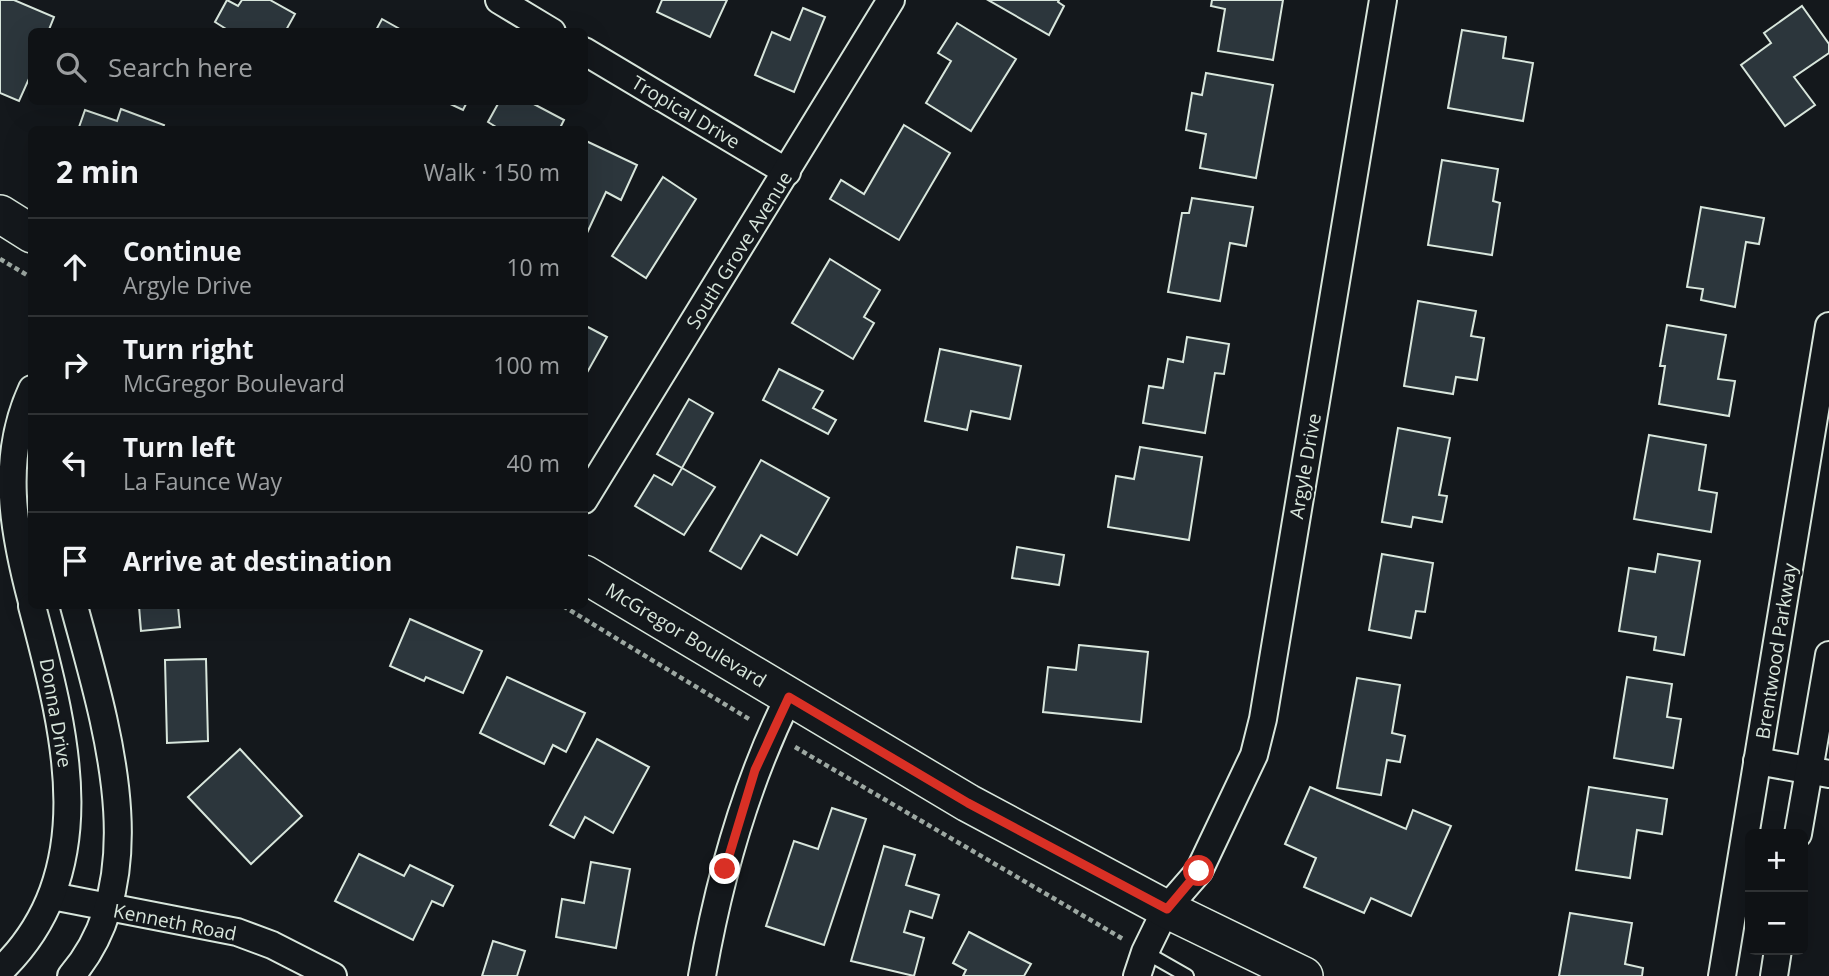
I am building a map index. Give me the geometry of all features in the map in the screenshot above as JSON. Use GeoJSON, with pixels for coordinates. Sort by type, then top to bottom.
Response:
{"type":"FeatureCollection","features":[{"type":"Feature","properties":{"kind":"main road"},"geometry":{"type":"LineString","coordinates":[[0,214],[28,232]]}},
{"type":"Feature","properties":{"kind":"main road","name":"McGregor Boulevard"},"geometry":{"type":"LineString","coordinates":[[588,576],[968,803],[1167,909],[1304,976]]}},
{"type":"Feature","properties":{"kind":"street"},"geometry":{"type":"LineString","coordinates":[[499,0],[545,28]]}},
{"type":"Feature","properties":{"kind":"street","name":"South Grove Avenue"},"geometry":{"type":"LineString","coordinates":[[588,494],[891,0]]}},
{"type":"Feature","properties":{"kind":"street","name":"Argyle Drive"},"geometry":{"type":"LineString","coordinates":[[1141,964],[1167,909],[1199,871],[1254,755],[1263,719],[1383,0]]}},
{"type":"Feature","properties":{"kind":"street","name":"Tropical Drive"},"geometry":{"type":"LineString","coordinates":[[588,53],[787,172]]}},
{"type":"Feature","properties":{"kind":"street","name":"Brentwood Parkway"},"geometry":{"type":"LineString","coordinates":[[1722,976],[1757,761],[1820,445],[1829,326]]}},
{"type":"Feature","properties":{"kind":"street","name":"Donna Drive"},"geometry":{"type":"LineString","coordinates":[[28,398],[18,422],[9,460],[13,533],[28,589]]}},
{"type":"Feature","properties":{"kind":"street","name":"Donna Drive"},"geometry":{"type":"LineString","coordinates":[[0,971],[25,944],[43,918],[63,854],[68,785],[66,754],[52,680],[33,609]]}},
{"type":"Feature","properties":{"kind":"street","name":"Donna Drive"},"geometry":{"type":"LineString","coordinates":[[71,976],[98,938],[109,909],[120,848],[107,745],[75,609]]}},
{"type":"Feature","properties":{"kind":"street"},"geometry":{"type":"LineString","coordinates":[[1800,829],[1819,772],[1829,654]]}},
{"type":"Feature","properties":{"kind":"street"},"geometry":{"type":"LineString","coordinates":[[702,976],[725,869],[755,770],[789,697]]}},
{"type":"Feature","properties":{"kind":"street"},"geometry":{"type":"LineString","coordinates":[[1757,761],[1819,772]]}},
{"type":"Feature","properties":{"kind":"street","name":"Kenneth Road"},"geometry":{"type":"LineString","coordinates":[[51,896],[109,909],[200,922],[237,932],[272,945],[332,976]]}},
{"type":"Feature","properties":{"kind":"street"},"geometry":{"type":"LineString","coordinates":[[1774,976],[1777,955]]}},
{"type":"Feature","properties":{"kind":"lane"},"geometry":{"type":"LineString","coordinates":[[1141,964],[1186,976]]}},
{"type":"Feature","properties":{"kind":"path"},"geometry":{"type":"LineString","coordinates":[[0,259],[28,276]]}},
{"type":"Feature","properties":{"kind":"path"},"geometry":{"type":"LineString","coordinates":[[568,609],[1141,964]]}},
{"type":"Feature","properties":{"kind":"building"},"geometry":{"type":"Polygon","coordinates":[[[0,0],[14,0],[54,17],[50,28],[28,28],[28,81],[19,101],[0,93],[0,0]]]}},
{"type":"Feature","properties":{"kind":"building"},"geometry":{"type":"Polygon","coordinates":[[[227,0],[238,6],[242,0],[270,0],[295,14],[287,28],[225,28],[215,22],[227,0]]]}},
{"type":"Feature","properties":{"kind":"building"},"geometry":{"type":"Polygon","coordinates":[[[662,0],[727,0],[710,37],[657,12],[662,0]]]}},
{"type":"Feature","properties":{"kind":"building"},"geometry":{"type":"Polygon","coordinates":[[[988,0],[1059,0],[1064,6],[1049,35],[988,0]]]}},
{"type":"Feature","properties":{"kind":"building"},"geometry":{"type":"Polygon","coordinates":[[[1212,0],[1283,0],[1273,60],[1218,51],[1225,9],[1211,6],[1212,0]]]}},
{"type":"Feature","properties":{"kind":"building"},"geometry":{"type":"Polygon","coordinates":[[[1802,6],[1829,44],[1829,53],[1794,77],[1815,105],[1785,126],[1741,65],[1771,43],[1764,33],[1802,6]]]}},
{"type":"Feature","properties":{"kind":"building"},"geometry":{"type":"Polygon","coordinates":[[[803,8],[825,17],[794,92],[755,75],[772,32],[790,40],[803,8]]]}},
{"type":"Feature","properties":{"kind":"building"},"geometry":{"type":"Polygon","coordinates":[[[382,19],[398,28],[377,28],[382,19]]]}},
{"type":"Feature","properties":{"kind":"building"},"geometry":{"type":"Polygon","coordinates":[[[957,23],[1016,59],[971,131],[926,103],[951,61],[938,53],[957,23]]]}},
{"type":"Feature","properties":{"kind":"building"},"geometry":{"type":"Polygon","coordinates":[[[1462,30],[1506,37],[1503,58],[1533,63],[1523,121],[1448,108],[1462,30]]]}},
{"type":"Feature","properties":{"kind":"building"},"geometry":{"type":"Polygon","coordinates":[[[1206,73],[1273,85],[1256,178],[1200,168],[1206,134],[1186,130],[1192,93],[1202,95],[1206,73]]]}},
{"type":"Feature","properties":{"kind":"building"},"geometry":{"type":"Polygon","coordinates":[[[452,105],[466,105],[463,110],[452,105]]]}},
{"type":"Feature","properties":{"kind":"building"},"geometry":{"type":"Polygon","coordinates":[[[497,105],[536,105],[564,120],[561,126],[494,126],[488,122],[497,105]]]}},
{"type":"Feature","properties":{"kind":"building"},"geometry":{"type":"Polygon","coordinates":[[[121,109],[164,125],[79,126],[85,110],[117,121],[121,109]]]}},
{"type":"Feature","properties":{"kind":"building"},"geometry":{"type":"Polygon","coordinates":[[[904,125],[950,153],[899,240],[830,199],[841,180],[864,194],[904,125]]]}},
{"type":"Feature","properties":{"kind":"building"},"geometry":{"type":"Polygon","coordinates":[[[588,142],[637,165],[621,200],[606,192],[588,231],[588,142]]]}},
{"type":"Feature","properties":{"kind":"building"},"geometry":{"type":"Polygon","coordinates":[[[1442,160],[1498,169],[1493,201],[1500,203],[1492,255],[1428,245],[1442,160]]]}},
{"type":"Feature","properties":{"kind":"building"},"geometry":{"type":"Polygon","coordinates":[[[663,177],[696,199],[646,278],[612,256],[663,177]]]}},
{"type":"Feature","properties":{"kind":"building"},"geometry":{"type":"Polygon","coordinates":[[[1192,198],[1253,207],[1246,246],[1230,243],[1220,301],[1168,292],[1182,213],[1189,213],[1192,198]]]}},
{"type":"Feature","properties":{"kind":"building"},"geometry":{"type":"Polygon","coordinates":[[[1701,207],[1764,218],[1759,244],[1746,242],[1735,307],[1701,300],[1703,289],[1687,287],[1701,207]]]}},
{"type":"Feature","properties":{"kind":"building"},"geometry":{"type":"Polygon","coordinates":[[[830,259],[880,290],[864,317],[874,323],[853,359],[792,323],[830,259]]]}},
{"type":"Feature","properties":{"kind":"building"},"geometry":{"type":"Polygon","coordinates":[[[1418,301],[1476,311],[1471,336],[1484,338],[1477,380],[1456,377],[1453,394],[1404,386],[1418,301]]]}},
{"type":"Feature","properties":{"kind":"building"},"geometry":{"type":"Polygon","coordinates":[[[1667,325],[1726,335],[1718,379],[1735,381],[1729,416],[1659,404],[1665,366],[1660,366],[1667,325]]]}},
{"type":"Feature","properties":{"kind":"building"},"geometry":{"type":"Polygon","coordinates":[[[588,327],[607,337],[588,371],[588,327]]]}},
{"type":"Feature","properties":{"kind":"building"},"geometry":{"type":"Polygon","coordinates":[[[1187,337],[1229,344],[1224,374],[1215,373],[1205,433],[1143,423],[1149,386],[1163,388],[1168,359],[1183,362],[1187,337]]]}},
{"type":"Feature","properties":{"kind":"building"},"geometry":{"type":"Polygon","coordinates":[[[940,349],[1021,366],[1010,419],[971,411],[967,430],[925,421],[940,349]]]}},
{"type":"Feature","properties":{"kind":"building"},"geometry":{"type":"Polygon","coordinates":[[[779,369],[823,391],[813,408],[836,420],[828,434],[763,400],[779,369]]]}},
{"type":"Feature","properties":{"kind":"building"},"geometry":{"type":"Polygon","coordinates":[[[689,399],[713,413],[682,468],[657,454],[689,399]]]}},
{"type":"Feature","properties":{"kind":"building"},"geometry":{"type":"Polygon","coordinates":[[[1398,428],[1450,438],[1439,495],[1447,496],[1442,522],[1413,517],[1411,527],[1382,522],[1398,428]]]}},
{"type":"Feature","properties":{"kind":"building"},"geometry":{"type":"Polygon","coordinates":[[[1649,435],[1706,445],[1699,490],[1717,493],[1711,532],[1634,519],[1649,435]]]}},
{"type":"Feature","properties":{"kind":"building"},"geometry":{"type":"Polygon","coordinates":[[[1140,447],[1202,457],[1189,540],[1108,527],[1116,476],[1134,479],[1140,447]]]}},
{"type":"Feature","properties":{"kind":"building"},"geometry":{"type":"Polygon","coordinates":[[[761,460],[829,498],[797,555],[761,535],[741,569],[710,551],[761,460]]]}},
{"type":"Feature","properties":{"kind":"building"},"geometry":{"type":"Polygon","coordinates":[[[682,468],[715,487],[684,535],[635,506],[654,475],[672,485],[682,468]]]}},
{"type":"Feature","properties":{"kind":"building"},"geometry":{"type":"Polygon","coordinates":[[[1017,547],[1064,555],[1059,585],[1012,578],[1017,547]]]}},
{"type":"Feature","properties":{"kind":"building"},"geometry":{"type":"Polygon","coordinates":[[[1382,554],[1433,563],[1425,612],[1416,611],[1411,638],[1369,630],[1382,554]]]}},
{"type":"Feature","properties":{"kind":"building"},"geometry":{"type":"Polygon","coordinates":[[[1658,554],[1700,561],[1684,655],[1654,650],[1656,637],[1619,631],[1629,568],[1655,572],[1658,554]]]}},
{"type":"Feature","properties":{"kind":"building"},"geometry":{"type":"Polygon","coordinates":[[[139,609],[178,609],[180,627],[141,631],[139,609]]]}},
{"type":"Feature","properties":{"kind":"building"},"geometry":{"type":"Polygon","coordinates":[[[410,619],[482,651],[463,693],[426,677],[424,681],[390,666],[410,619]]]}},
{"type":"Feature","properties":{"kind":"building"},"geometry":{"type":"Polygon","coordinates":[[[1079,645],[1148,652],[1141,722],[1043,712],[1048,667],[1076,670],[1079,645]]]}},
{"type":"Feature","properties":{"kind":"building"},"geometry":{"type":"Polygon","coordinates":[[[206,659],[208,741],[167,743],[165,660],[206,659]]]}},
{"type":"Feature","properties":{"kind":"building"},"geometry":{"type":"Polygon","coordinates":[[[507,677],[585,713],[566,752],[553,745],[544,764],[480,733],[507,677]]]}},
{"type":"Feature","properties":{"kind":"building"},"geometry":{"type":"Polygon","coordinates":[[[1627,677],[1672,684],[1667,717],[1681,719],[1673,768],[1614,758],[1627,677]]]}},
{"type":"Feature","properties":{"kind":"building"},"geometry":{"type":"Polygon","coordinates":[[[1357,678],[1400,685],[1392,733],[1405,736],[1400,762],[1387,760],[1381,795],[1337,788],[1357,678]]]}},
{"type":"Feature","properties":{"kind":"building"},"geometry":{"type":"Polygon","coordinates":[[[597,739],[649,767],[613,833],[585,817],[574,838],[550,825],[597,739]]]}},
{"type":"Feature","properties":{"kind":"building"},"geometry":{"type":"Polygon","coordinates":[[[240,749],[302,816],[251,864],[188,797],[240,749]]]}},
{"type":"Feature","properties":{"kind":"building"},"geometry":{"type":"Polygon","coordinates":[[[1310,787],[1406,829],[1413,810],[1451,826],[1411,916],[1371,898],[1364,913],[1304,887],[1316,858],[1285,844],[1310,787]]]}},
{"type":"Feature","properties":{"kind":"building"},"geometry":{"type":"Polygon","coordinates":[[[1589,787],[1667,799],[1662,834],[1637,830],[1630,878],[1576,870],[1589,787]]]}},
{"type":"Feature","properties":{"kind":"building"},"geometry":{"type":"Polygon","coordinates":[[[832,808],[866,819],[824,945],[766,926],[794,841],[818,849],[832,808]]]}},
{"type":"Feature","properties":{"kind":"building"},"geometry":{"type":"Polygon","coordinates":[[[884,846],[915,855],[906,885],[939,895],[932,918],[910,911],[904,932],[924,938],[914,976],[851,961],[884,846]]]}},
{"type":"Feature","properties":{"kind":"building"},"geometry":{"type":"Polygon","coordinates":[[[359,854],[404,876],[410,865],[453,886],[443,906],[432,901],[413,940],[335,901],[359,854]]]}},
{"type":"Feature","properties":{"kind":"building"},"geometry":{"type":"Polygon","coordinates":[[[591,862],[630,869],[616,948],[556,937],[562,899],[584,903],[591,862]]]}},
{"type":"Feature","properties":{"kind":"building"},"geometry":{"type":"Polygon","coordinates":[[[1570,913],[1632,923],[1625,964],[1643,968],[1642,976],[1559,976],[1570,913]]]}},
{"type":"Feature","properties":{"kind":"building"},"geometry":{"type":"Polygon","coordinates":[[[969,932],[1031,964],[1024,976],[963,976],[966,970],[953,963],[969,932]]]}},
{"type":"Feature","properties":{"kind":"building"},"geometry":{"type":"Polygon","coordinates":[[[493,941],[525,951],[517,976],[482,976],[493,941]]]}},
{"type":"Feature","properties":{"kind":"route"},"geometry":{"type":"LineString","coordinates":[[725,869],[755,770],[789,697],[968,803],[1167,909],[1199,871]]}}]}
